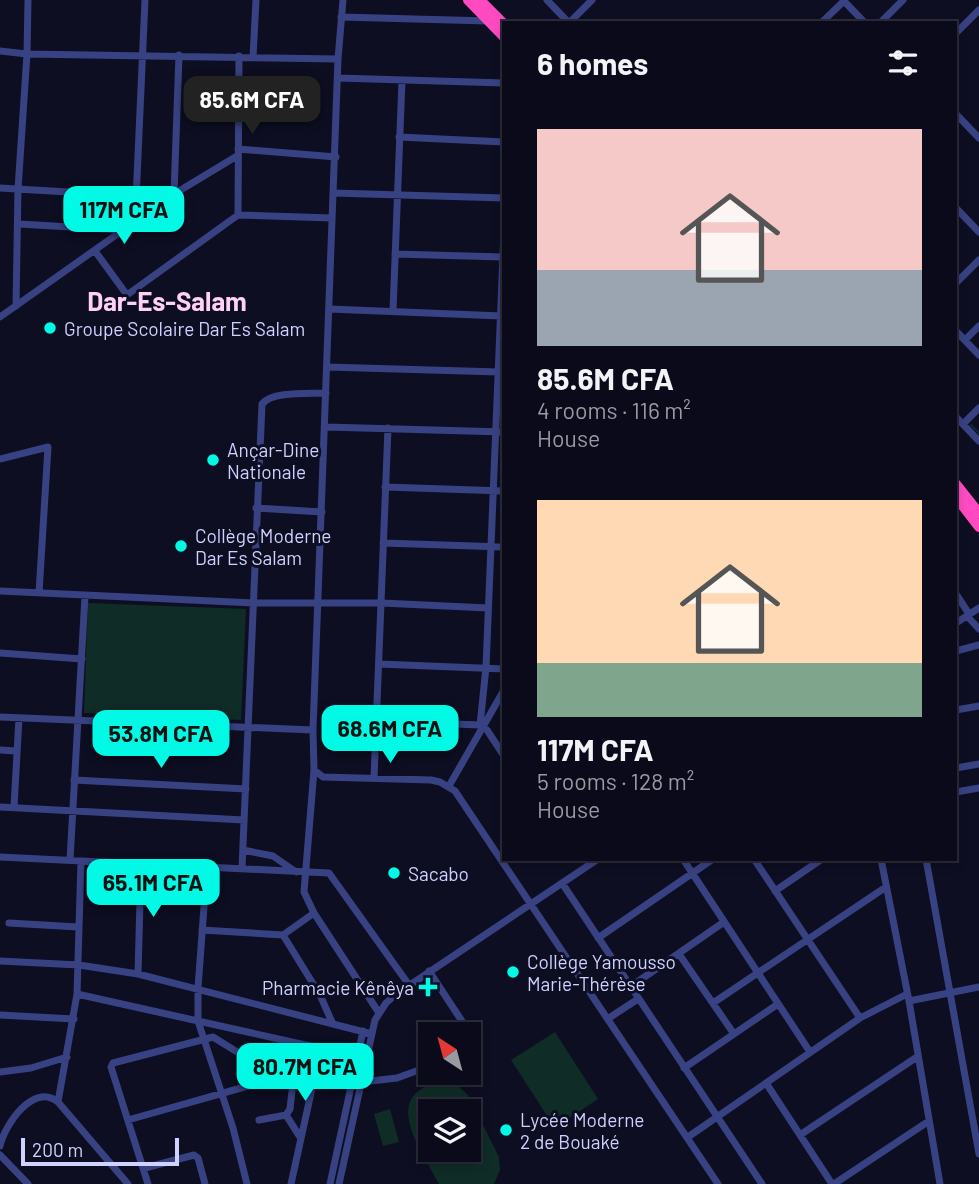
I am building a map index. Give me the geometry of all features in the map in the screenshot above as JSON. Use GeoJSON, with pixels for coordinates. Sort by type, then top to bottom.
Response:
{"type":"FeatureCollection","features":[{"type":"Feature","properties":{"kind":"highway"},"geometry":{"type":"LineString","coordinates":[[468,0],[502,35]]}},
{"type":"Feature","properties":{"kind":"highway"},"geometry":{"type":"LineString","coordinates":[[480,0],[502,22]]}},
{"type":"Feature","properties":{"kind":"highway"},"geometry":{"type":"LineString","coordinates":[[957,485],[979,513]]}},
{"type":"Feature","properties":{"kind":"highway"},"geometry":{"type":"LineString","coordinates":[[957,499],[979,527]]}},
{"type":"Feature","properties":{"kind":"street"},"geometry":{"type":"LineString","coordinates":[[16,306],[18,189],[28,0]]}},
{"type":"Feature","properties":{"kind":"street"},"geometry":{"type":"LineString","coordinates":[[135,222],[145,0]]}},
{"type":"Feature","properties":{"kind":"street"},"geometry":{"type":"LineString","coordinates":[[253,57],[256,0]]}},
{"type":"Feature","properties":{"kind":"street"},"geometry":{"type":"LineString","coordinates":[[343,0],[332,218],[313,730],[314,770],[300,873],[304,892],[314,914],[379,1013]]}},
{"type":"Feature","properties":{"kind":"street"},"geometry":{"type":"LineString","coordinates":[[547,0],[567,21]]}},
{"type":"Feature","properties":{"kind":"street"},"geometry":{"type":"LineString","coordinates":[[571,21],[592,0]]}},
{"type":"Feature","properties":{"kind":"street"},"geometry":{"type":"LineString","coordinates":[[823,21],[843,0],[863,21]]}},
{"type":"Feature","properties":{"kind":"street"},"geometry":{"type":"LineString","coordinates":[[882,21],[903,0]]}},
{"type":"Feature","properties":{"kind":"street"},"geometry":{"type":"LineString","coordinates":[[957,32],[979,10]]}},
{"type":"Feature","properties":{"kind":"street"},"geometry":{"type":"LineString","coordinates":[[341,17],[489,21]]}},
{"type":"Feature","properties":{"kind":"street"},"geometry":{"type":"LineString","coordinates":[[972,17],[979,24]]}},
{"type":"Feature","properties":{"kind":"street"},"geometry":{"type":"LineString","coordinates":[[0,51],[27,54],[338,59]]}},
{"type":"Feature","properties":{"kind":"street"},"geometry":{"type":"LineString","coordinates":[[174,194],[179,55]]}},
{"type":"Feature","properties":{"kind":"street"},"geometry":{"type":"LineString","coordinates":[[238,215],[239,56]]}},
{"type":"Feature","properties":{"kind":"street"},"geometry":{"type":"LineString","coordinates":[[338,78],[502,83]]}},
{"type":"Feature","properties":{"kind":"street"},"geometry":{"type":"LineString","coordinates":[[393,311],[402,80]]}},
{"type":"Feature","properties":{"kind":"street"},"geometry":{"type":"LineString","coordinates":[[957,119],[979,138]]}},
{"type":"Feature","properties":{"kind":"street"},"geometry":{"type":"LineString","coordinates":[[400,137],[502,142]]}},
{"type":"Feature","properties":{"kind":"street"},"geometry":{"type":"LineString","coordinates":[[0,317],[174,194],[237,153],[336,157]]}},
{"type":"Feature","properties":{"kind":"street"},"geometry":{"type":"LineString","coordinates":[[0,188],[136,196]]}},
{"type":"Feature","properties":{"kind":"street"},"geometry":{"type":"LineString","coordinates":[[333,193],[502,198]]}},
{"type":"Feature","properties":{"kind":"street"},"geometry":{"type":"LineString","coordinates":[[957,211],[979,232]]}},
{"type":"Feature","properties":{"kind":"street"},"geometry":{"type":"LineString","coordinates":[[95,251],[127,295],[238,215],[332,218]]}},
{"type":"Feature","properties":{"kind":"street"},"geometry":{"type":"LineString","coordinates":[[19,224],[122,230]]}},
{"type":"Feature","properties":{"kind":"street"},"geometry":{"type":"LineString","coordinates":[[395,254],[502,257]]}},
{"type":"Feature","properties":{"kind":"street"},"geometry":{"type":"LineString","coordinates":[[957,282],[979,260]]}},
{"type":"Feature","properties":{"kind":"street"},"geometry":{"type":"LineString","coordinates":[[329,309],[502,314]]}},
{"type":"Feature","properties":{"kind":"street"},"geometry":{"type":"LineString","coordinates":[[965,340],[979,326]]}},
{"type":"Feature","properties":{"kind":"street"},"geometry":{"type":"LineString","coordinates":[[957,332],[979,355]]}},
{"type":"Feature","properties":{"kind":"street"},"geometry":{"type":"LineString","coordinates":[[502,343],[495,431],[486,667],[481,725],[502,753]]}},
{"type":"Feature","properties":{"kind":"street"},"geometry":{"type":"LineString","coordinates":[[327,367],[499,372]]}},
{"type":"Feature","properties":{"kind":"street"},"geometry":{"type":"LineString","coordinates":[[242,869],[261,404],[274,396],[326,393]]}},
{"type":"Feature","properties":{"kind":"street"},"geometry":{"type":"LineString","coordinates":[[962,424],[979,408]]}},
{"type":"Feature","properties":{"kind":"street"},"geometry":{"type":"LineString","coordinates":[[957,418],[979,441]]}},
{"type":"Feature","properties":{"kind":"street"},"geometry":{"type":"LineString","coordinates":[[326,427],[502,432]]}},
{"type":"Feature","properties":{"kind":"street"},"geometry":{"type":"LineString","coordinates":[[374,778],[388,428]]}},
{"type":"Feature","properties":{"kind":"street"},"geometry":{"type":"LineString","coordinates":[[0,459],[48,447],[38,593]]}},
{"type":"Feature","properties":{"kind":"street"},"geometry":{"type":"LineString","coordinates":[[385,487],[502,491]]}},
{"type":"Feature","properties":{"kind":"street"},"geometry":{"type":"LineString","coordinates":[[256,508],[322,512]]}},
{"type":"Feature","properties":{"kind":"street"},"geometry":{"type":"LineString","coordinates":[[383,543],[502,547]]}},
{"type":"Feature","properties":{"kind":"street"},"geometry":{"type":"LineString","coordinates":[[0,591],[254,603],[382,603],[488,608]]}},
{"type":"Feature","properties":{"kind":"street"},"geometry":{"type":"LineString","coordinates":[[70,860],[85,596]]}},
{"type":"Feature","properties":{"kind":"street"},"geometry":{"type":"LineString","coordinates":[[957,596],[979,629]]}},
{"type":"Feature","properties":{"kind":"street"},"geometry":{"type":"LineString","coordinates":[[957,622],[979,608]]}},
{"type":"Feature","properties":{"kind":"street"},"geometry":{"type":"LineString","coordinates":[[957,651],[979,645]]}},
{"type":"Feature","properties":{"kind":"street"},"geometry":{"type":"LineString","coordinates":[[0,653],[82,659]]}},
{"type":"Feature","properties":{"kind":"street"},"geometry":{"type":"LineString","coordinates":[[379,664],[502,669]]}},
{"type":"Feature","properties":{"kind":"street"},"geometry":{"type":"LineString","coordinates":[[449,786],[481,725],[502,693]]}},
{"type":"Feature","properties":{"kind":"street"},"geometry":{"type":"LineString","coordinates":[[957,710],[979,706]]}},
{"type":"Feature","properties":{"kind":"street"},"geometry":{"type":"LineString","coordinates":[[0,717],[313,730]]}},
{"type":"Feature","properties":{"kind":"street"},"geometry":{"type":"LineString","coordinates":[[14,807],[19,719]]}},
{"type":"Feature","properties":{"kind":"street"},"geometry":{"type":"LineString","coordinates":[[376,721],[481,725]]}},
{"type":"Feature","properties":{"kind":"street"},"geometry":{"type":"LineString","coordinates":[[0,751],[16,751]]}},
{"type":"Feature","properties":{"kind":"street"},"geometry":{"type":"LineString","coordinates":[[957,768],[979,764]]}},
{"type":"Feature","properties":{"kind":"street"},"geometry":{"type":"LineString","coordinates":[[314,770],[323,777],[431,780],[449,786],[502,859]]}},
{"type":"Feature","properties":{"kind":"street"},"geometry":{"type":"LineString","coordinates":[[74,780],[246,789]]}},
{"type":"Feature","properties":{"kind":"street"},"geometry":{"type":"LineString","coordinates":[[957,792],[979,788]]}},
{"type":"Feature","properties":{"kind":"street"},"geometry":{"type":"LineString","coordinates":[[0,807],[244,820]]}},
{"type":"Feature","properties":{"kind":"street"},"geometry":{"type":"LineString","coordinates":[[497,852],[502,848]]}},
{"type":"Feature","properties":{"kind":"street"},"geometry":{"type":"LineString","coordinates":[[243,850],[273,856],[300,873]]}},
{"type":"Feature","properties":{"kind":"street"},"geometry":{"type":"LineString","coordinates":[[0,857],[330,874],[408,985]]}},
{"type":"Feature","properties":{"kind":"street"},"geometry":{"type":"LineString","coordinates":[[58,1102],[77,994],[80,861]]}},
{"type":"Feature","properties":{"kind":"street"},"geometry":{"type":"LineString","coordinates":[[503,861],[718,1184]]}},
{"type":"Feature","properties":{"kind":"street"},"geometry":{"type":"LineString","coordinates":[[340,1184],[372,1034],[379,1013],[386,1003],[408,985],[595,861]]}},
{"type":"Feature","properties":{"kind":"street"},"geometry":{"type":"LineString","coordinates":[[684,861],[810,1052]]}},
{"type":"Feature","properties":{"kind":"street"},"geometry":{"type":"LineString","coordinates":[[598,938],[710,861]]}},
{"type":"Feature","properties":{"kind":"street"},"geometry":{"type":"LineString","coordinates":[[755,861],[860,1018]]}},
{"type":"Feature","properties":{"kind":"street"},"geometry":{"type":"LineString","coordinates":[[775,891],[819,861]]}},
{"type":"Feature","properties":{"kind":"street"},"geometry":{"type":"LineString","coordinates":[[881,861],[908,998],[938,1183]]}},
{"type":"Feature","properties":{"kind":"street"},"geometry":{"type":"LineString","coordinates":[[926,861],[979,1154]]}},
{"type":"Feature","properties":{"kind":"street"},"geometry":{"type":"LineString","coordinates":[[138,974],[141,863]]}},
{"type":"Feature","properties":{"kind":"street"},"geometry":{"type":"LineString","coordinates":[[207,866],[198,1021],[222,1092],[247,1184]]}},
{"type":"Feature","properties":{"kind":"street"},"geometry":{"type":"LineString","coordinates":[[562,883],[762,1184]]}},
{"type":"Feature","properties":{"kind":"street"},"geometry":{"type":"LineString","coordinates":[[713,1003],[886,887]]}},
{"type":"Feature","properties":{"kind":"street"},"geometry":{"type":"LineString","coordinates":[[202,930],[283,935],[314,914]]}},
{"type":"Feature","properties":{"kind":"street"},"geometry":{"type":"LineString","coordinates":[[630,987],[724,922]]}},
{"type":"Feature","properties":{"kind":"street"},"geometry":{"type":"LineString","coordinates":[[9,923],[78,927]]}},
{"type":"Feature","properties":{"kind":"street"},"geometry":{"type":"LineString","coordinates":[[283,935],[320,995],[332,1022]]}},
{"type":"Feature","properties":{"kind":"street"},"geometry":{"type":"LineString","coordinates":[[679,954],[734,1034]]}},
{"type":"Feature","properties":{"kind":"street"},"geometry":{"type":"LineString","coordinates":[[0,961],[79,965],[138,974],[372,1034]]}},
{"type":"Feature","properties":{"kind":"street"},"geometry":{"type":"LineString","coordinates":[[429,971],[463,1022]]}},
{"type":"Feature","properties":{"kind":"street"},"geometry":{"type":"LineString","coordinates":[[688,1137],[860,1018],[908,998],[979,987]]}},
{"type":"Feature","properties":{"kind":"street"},"geometry":{"type":"LineString","coordinates":[[77,994],[319,1048],[321,1050],[291,1184]]}},
{"type":"Feature","properties":{"kind":"street"},"geometry":{"type":"LineString","coordinates":[[609,1018],[638,999]]}},
{"type":"Feature","properties":{"kind":"street"},"geometry":{"type":"LineString","coordinates":[[684,1068],[778,1004]]}},
{"type":"Feature","properties":{"kind":"street"},"geometry":{"type":"LineString","coordinates":[[0,1015],[74,1019]]}},
{"type":"Feature","properties":{"kind":"street"},"geometry":{"type":"LineString","coordinates":[[330,1184],[363,1031]]}},
{"type":"Feature","properties":{"kind":"street"},"geometry":{"type":"LineString","coordinates":[[148,1184],[111,1065],[214,1037],[268,1071],[294,1073]]}},
{"type":"Feature","properties":{"kind":"street"},"geometry":{"type":"LineString","coordinates":[[0,1072],[31,1068],[67,1057]]}},
{"type":"Feature","properties":{"kind":"street"},"geometry":{"type":"LineString","coordinates":[[800,1135],[917,1057]]}},
{"type":"Feature","properties":{"kind":"street"},"geometry":{"type":"LineString","coordinates":[[128,1120],[294,1073],[318,1060]]}},
{"type":"Feature","properties":{"kind":"street"},"geometry":{"type":"LineString","coordinates":[[362,1082],[397,1078],[418,1070]]}},
{"type":"Feature","properties":{"kind":"street"},"geometry":{"type":"LineString","coordinates":[[259,1120],[286,1115],[290,1109],[294,1073]]}},
{"type":"Feature","properties":{"kind":"street"},"geometry":{"type":"LineString","coordinates":[[766,1083],[833,1184],[929,1121]]}},
{"type":"Feature","properties":{"kind":"street"},"geometry":{"type":"LineString","coordinates":[[0,1146],[5,1128],[13,1118],[39,1096],[46,1095],[58,1102],[128,1184]]}},
{"type":"Feature","properties":{"kind":"street"},"geometry":{"type":"LineString","coordinates":[[286,1115],[300,1137]]}},
{"type":"Feature","properties":{"kind":"street"},"geometry":{"type":"LineString","coordinates":[[0,1154],[28,1184]]}},
{"type":"Feature","properties":{"kind":"street"},"geometry":{"type":"LineString","coordinates":[[145,1168],[194,1155],[198,1158],[205,1184]]}},
{"type":"Feature","properties":{"kind":"green space"},"geometry":{"type":"Polygon","coordinates":[[[88,603],[246,609],[241,720],[84,713],[88,603]]]}},
{"type":"Feature","properties":{"kind":"green space"},"geometry":{"type":"Polygon","coordinates":[[[555,1032],[598,1099],[555,1128],[511,1060],[555,1032]]]}},
{"type":"Feature","properties":{"kind":"green space"},"geometry":{"type":"Polygon","coordinates":[[[432,1085],[454,1085],[470,1099],[418,1099],[418,1144],[410,1125],[408,1111],[412,1098],[422,1088],[432,1085]]]}},
{"type":"Feature","properties":{"kind":"green space"},"geometry":{"type":"Polygon","coordinates":[[[390,1109],[399,1142],[383,1146],[374,1114],[390,1109]]]}},
{"type":"Feature","properties":{"kind":"green space"},"geometry":{"type":"Polygon","coordinates":[[[481,1121],[499,1157],[500,1170],[494,1184],[439,1184],[428,1162],[481,1162],[481,1121]]]}},
{"type":"Feature","properties":{"kind":"waterway"},"geometry":{"type":"LineString","coordinates":[[971,425],[979,433]]}},
{"type":"Feature","properties":{"kind":"place","name":"Groupe Scolaire Dar Es Salam"},"geometry":{"type":"Point","coordinates":[50,328]}},
{"type":"Feature","properties":{"kind":"place","name":"Ançar-Dine Nationale"},"geometry":{"type":"Point","coordinates":[213,460]}},
{"type":"Feature","properties":{"kind":"place","name":"Collège Moderne Dar Es Salam"},"geometry":{"type":"Point","coordinates":[181,546]}},
{"type":"Feature","properties":{"kind":"place","name":"Sacabo"},"geometry":{"type":"Point","coordinates":[394,873]}},
{"type":"Feature","properties":{"kind":"place","name":"Collège Yamousso Marie-Thérèse"},"geometry":{"type":"Point","coordinates":[513,972]}},
{"type":"Feature","properties":{"kind":"place","name":"Pharmacie Kênêya"},"geometry":{"type":"Point","coordinates":[428,987]}},
{"type":"Feature","properties":{"kind":"place","name":"Lycée Moderne 2 de Bouaké"},"geometry":{"type":"Point","coordinates":[506,1130]}},
{"type":"Feature","properties":{"kind":"district","name":"Dar-Es-Salam"},"geometry":{"type":"Point","coordinates":[167,300]}}]}
